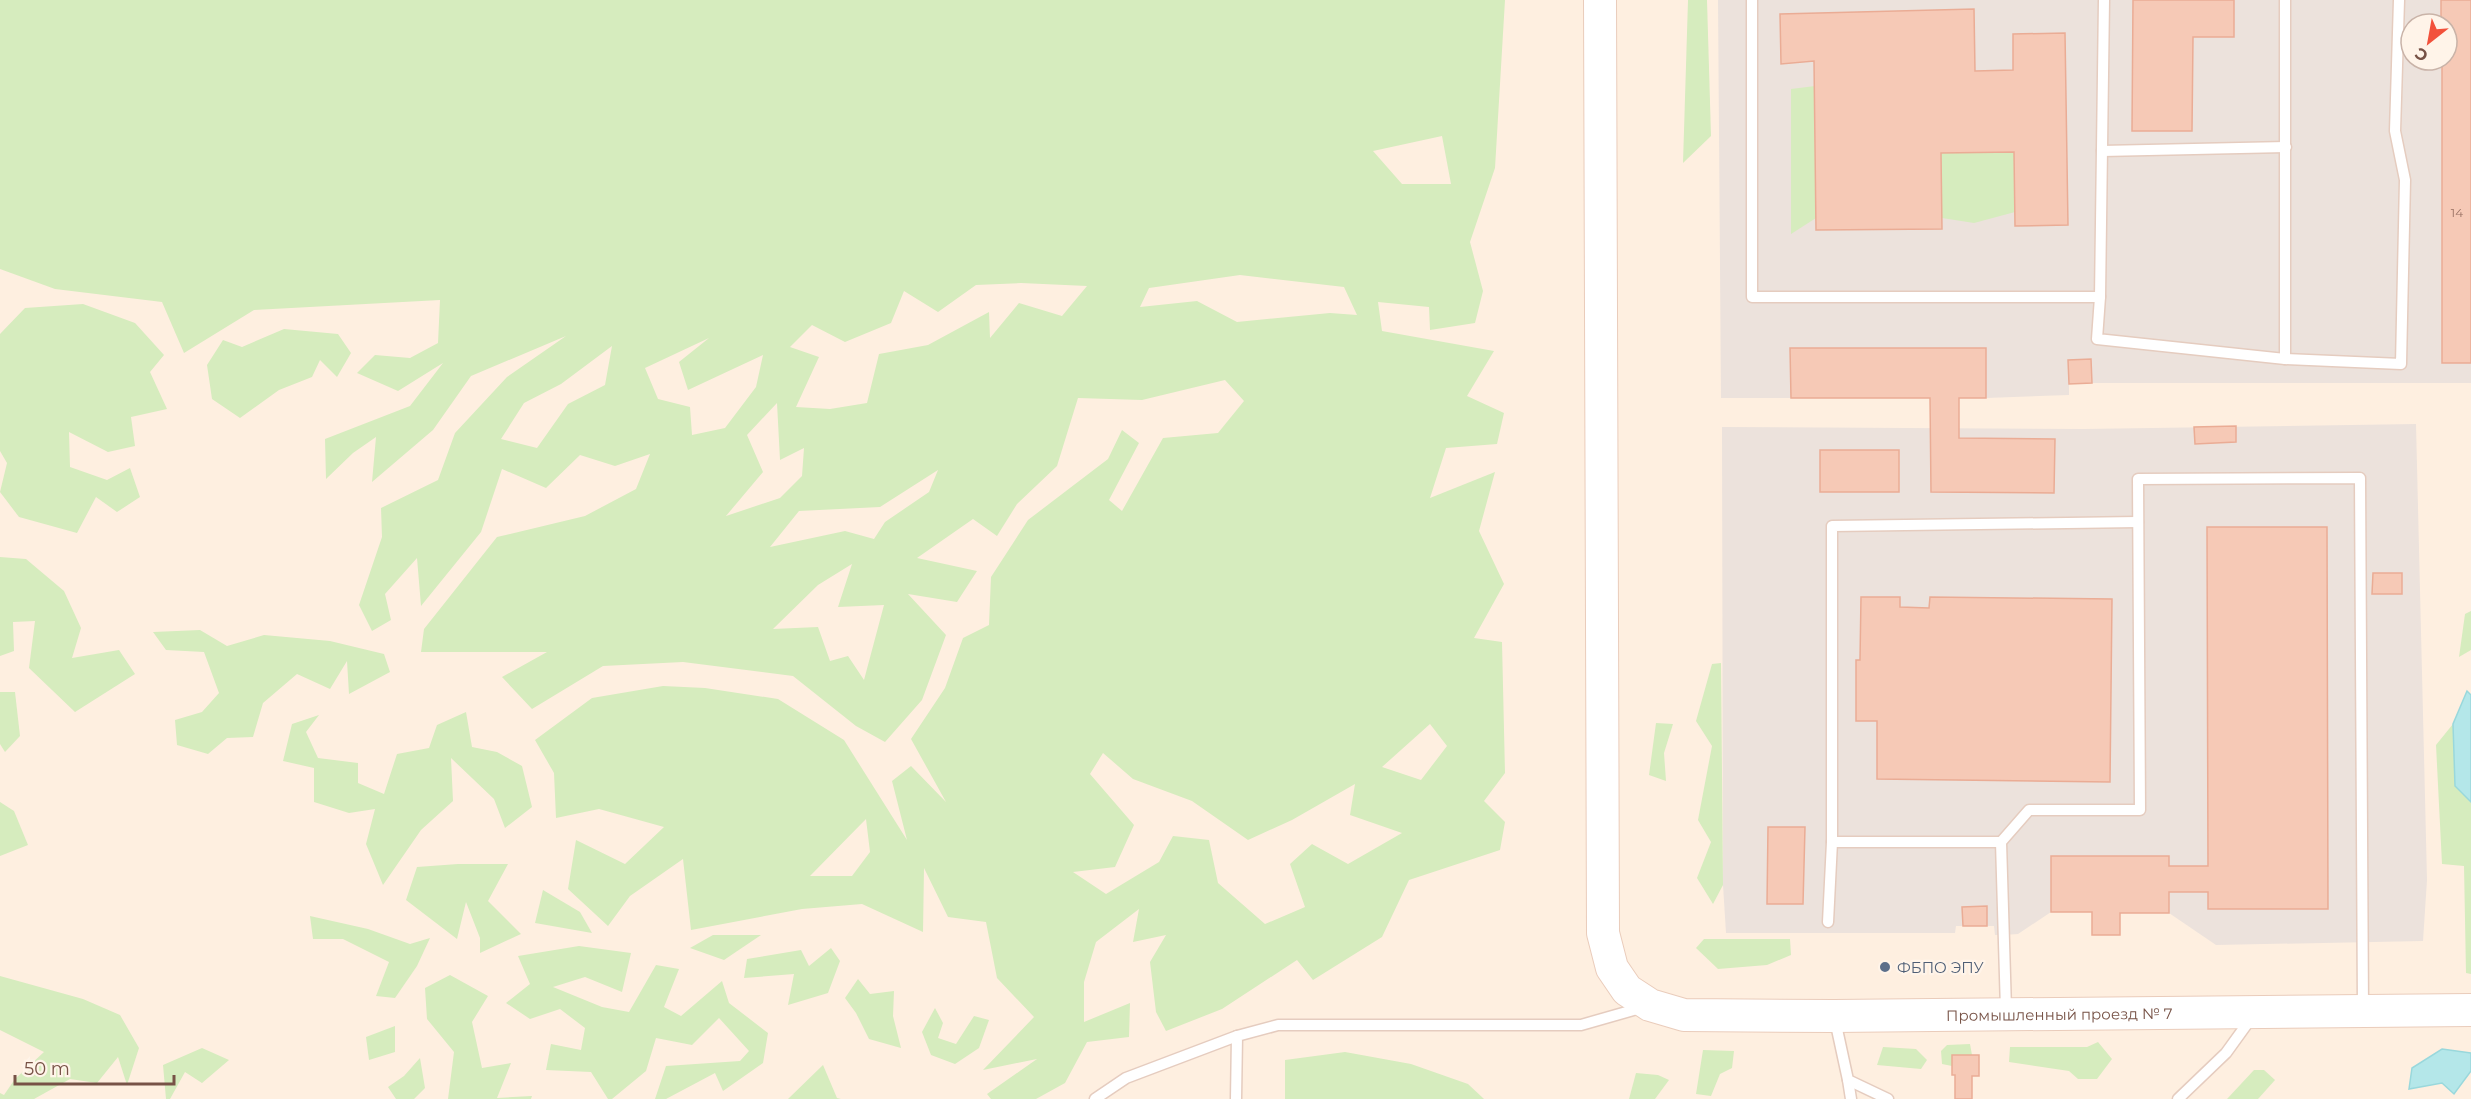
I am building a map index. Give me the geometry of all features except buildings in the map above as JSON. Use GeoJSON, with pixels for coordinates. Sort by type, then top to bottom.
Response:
{"type":"FeatureCollection","features":[{"type":"Feature","properties":{"kind":"street"},"geometry":{"type":"LineString","coordinates":[[1600,0],[1603,933],[1612,968],[1628,990],[1650,1005]]}},
{"type":"Feature","properties":{"kind":"street","name":"Промышленный проезд № 7"},"geometry":{"type":"LineString","coordinates":[[1650,1005],[1684,1015],[1834,1016],[2254,1014],[2363,1010],[2471,1010]]}},
{"type":"Feature","properties":{"kind":"lane"},"geometry":{"type":"LineString","coordinates":[[1752,0],[1752,297],[2100,297]]}},
{"type":"Feature","properties":{"kind":"lane"},"geometry":{"type":"LineString","coordinates":[[2104,0],[2100,297],[2097,339],[2285,359],[2401,364],[2405,180],[2395,130],[2399,0]]}},
{"type":"Feature","properties":{"kind":"lane"},"geometry":{"type":"LineString","coordinates":[[2285,359],[2286,0]]}},
{"type":"Feature","properties":{"kind":"lane"},"geometry":{"type":"LineString","coordinates":[[2102,151],[2286,147]]}},
{"type":"Feature","properties":{"kind":"lane"},"geometry":{"type":"LineString","coordinates":[[2007,1015],[2001,842],[2029,810],[2140,810],[2138,479],[2360,478],[2363,1010]]}},
{"type":"Feature","properties":{"kind":"lane"},"geometry":{"type":"LineString","coordinates":[[1828,922],[1832,842],[1832,526],[2138,522]]}},
{"type":"Feature","properties":{"kind":"lane"},"geometry":{"type":"LineString","coordinates":[[1832,842],[2001,842]]}},
{"type":"Feature","properties":{"kind":"lane"},"geometry":{"type":"LineString","coordinates":[[1095,1099],[1126,1078],[1237,1036],[1278,1025],[1581,1024],[1650,1005]]}},
{"type":"Feature","properties":{"kind":"lane"},"geometry":{"type":"LineString","coordinates":[[2178,1099],[2226,1053],[2254,1014]]}},
{"type":"Feature","properties":{"kind":"lane"},"geometry":{"type":"LineString","coordinates":[[1834,1016],[1851,1099]]}},
{"type":"Feature","properties":{"kind":"lane"},"geometry":{"type":"LineString","coordinates":[[1236,1099],[1237,1036]]}},
{"type":"Feature","properties":{"kind":"lane"},"geometry":{"type":"LineString","coordinates":[[1848,1080],[1888,1099]]}},
{"type":"Feature","properties":{"kind":"shaded area"},"geometry":{"type":"Polygon","coordinates":[[[1718,0],[2471,0],[2471,383],[2092,383],[2069,384],[2069,395],[1986,398],[1721,398],[1718,0]]]}},
{"type":"Feature","properties":{"kind":"shaded area"},"geometry":{"type":"Polygon","coordinates":[[[2416,424],[2427,880],[2423,941],[2216,945],[2169,913],[2120,913],[2120,935],[2092,935],[2092,912],[2051,912],[2018,934],[2004,935],[1995,935],[1994,926],[1956,926],[1955,933],[1726,933],[1723,885],[1722,427],[2084,429],[2416,424]]]}},
{"type":"Feature","properties":{"kind":"green space"},"geometry":{"type":"Polygon","coordinates":[[[0,0],[1505,0],[1495,168],[1470,242],[1483,291],[1475,323],[1430,330],[1429,307],[1378,302],[1382,331],[1494,351],[1467,396],[1504,413],[1497,444],[1446,448],[1430,498],[1495,472],[1479,531],[1504,584],[1474,638],[1502,642],[1505,773],[1484,801],[1505,822],[1500,850],[1409,880],[1382,937],[1313,980],[1297,960],[1222,1009],[1166,1031],[1156,1012],[1150,962],[1166,935],[1133,942],[1139,909],[1096,942],[1084,982],[1084,1022],[1130,1003],[1129,1037],[1087,1042],[1065,1083],[1036,1099],[991,1099],[987,1094],[1037,1059],[983,1070],[1034,1017],[997,978],[986,922],[948,917],[924,868],[923,932],[862,904],[802,909],[691,930],[683,859],[630,896],[608,926],[568,889],[576,840],[625,864],[664,827],[599,809],[556,818],[554,773],[535,740],[592,698],[663,686],[705,688],[778,699],[844,740],[907,840],[892,781],[911,766],[946,802],[911,739],[945,688],[963,638],[989,625],[991,577],[1028,520],[1108,459],[1122,430],[1139,443],[1109,500],[1122,511],[1163,438],[1218,433],[1244,401],[1225,380],[1142,400],[1078,398],[1057,466],[1017,504],[997,536],[973,519],[917,558],[977,571],[957,602],[908,594],[946,635],[922,700],[885,742],[856,726],[793,676],[683,662],[603,666],[532,709],[502,677],[547,652],[421,652],[424,629],[497,537],[585,516],[636,489],[650,454],[615,466],[580,455],[546,488],[502,469],[481,532],[421,606],[417,558],[385,594],[391,620],[372,631],[359,605],[382,537],[381,508],[438,480],[455,433],[507,377],[566,336],[471,376],[433,430],[372,482],[376,437],[353,453],[326,479],[325,439],[410,406],[443,363],[398,391],[357,373],[375,355],[410,358],[438,343],[440,300],[254,310],[184,353],[162,302],[55,289],[0,269],[0,0]],[[1442,136],[1373,151],[1402,184],[1451,184],[1442,136]],[[1240,275],[1149,288],[1140,307],[1197,301],[1237,322],[1330,313],[1357,315],[1344,287],[1240,275]],[[1021,283],[976,285],[938,312],[904,291],[891,323],[845,342],[812,325],[790,347],[819,357],[796,407],[830,409],[867,403],[879,354],[928,345],[989,312],[990,338],[1019,303],[1062,316],[1087,286],[1021,283]],[[709,338],[645,368],[658,399],[690,407],[692,435],[725,428],[756,387],[763,355],[688,390],[679,362],[709,338]],[[612,346],[561,384],[524,403],[501,439],[537,448],[568,404],[605,385],[612,346]],[[777,403],[747,435],[763,472],[726,516],[780,498],[802,476],[804,448],[780,460],[777,403]],[[938,470],[880,507],[799,511],[770,547],[845,531],[874,539],[885,522],[929,492],[938,470]],[[852,564],[818,585],[773,629],[818,627],[830,661],[848,656],[864,680],[884,605],[838,607],[852,564]],[[1430,724],[1382,767],[1421,780],[1447,746],[1430,724]],[[1103,753],[1090,774],[1134,825],[1115,867],[1073,872],[1106,894],[1159,862],[1173,836],[1209,840],[1218,883],[1265,924],[1305,907],[1290,864],[1312,844],[1348,864],[1402,833],[1350,815],[1355,784],[1292,820],[1248,840],[1192,801],[1133,779],[1103,753]],[[866,819],[810,876],[852,876],[870,852],[866,819]]]}},
{"type":"Feature","properties":{"kind":"green space"},"geometry":{"type":"Polygon","coordinates":[[[1688,0],[1707,0],[1711,136],[1683,163],[1688,0]]]}},
{"type":"Feature","properties":{"kind":"green space"},"geometry":{"type":"Polygon","coordinates":[[[1815,86],[1816,218],[1791,234],[1791,89],[1815,86]]]}},
{"type":"Feature","properties":{"kind":"green space"},"geometry":{"type":"Polygon","coordinates":[[[2014,152],[2015,212],[1974,223],[1942,218],[1941,153],[2014,152]]]}},
{"type":"Feature","properties":{"kind":"green space"},"geometry":{"type":"Polygon","coordinates":[[[83,304],[135,323],[164,355],[150,372],[167,409],[131,417],[135,446],[108,452],[69,432],[70,467],[107,480],[130,468],[140,497],[117,512],[96,497],[77,533],[19,517],[0,492],[7,463],[0,451],[0,334],[25,308],[83,304]]]}},
{"type":"Feature","properties":{"kind":"green space"},"geometry":{"type":"Polygon","coordinates":[[[284,329],[338,334],[351,353],[337,377],[320,360],[312,377],[279,390],[240,418],[212,399],[207,365],[223,340],[242,347],[284,329]]]}},
{"type":"Feature","properties":{"kind":"green space"},"geometry":{"type":"Polygon","coordinates":[[[0,557],[26,559],[64,591],[81,628],[72,658],[119,650],[135,674],[75,712],[29,668],[35,621],[13,622],[14,651],[0,656],[0,557]]]}},
{"type":"Feature","properties":{"kind":"green space"},"geometry":{"type":"Polygon","coordinates":[[[2471,611],[2471,650],[2459,657],[2465,614],[2471,611]]]}},
{"type":"Feature","properties":{"kind":"green space"},"geometry":{"type":"Polygon","coordinates":[[[200,630],[227,646],[264,635],[330,641],[384,654],[390,672],[349,694],[347,661],[330,689],[297,674],[263,703],[253,737],[227,738],[208,754],[177,745],[175,720],[202,712],[219,693],[204,652],[166,650],[153,632],[200,630]]]}},
{"type":"Feature","properties":{"kind":"green space"},"geometry":{"type":"Polygon","coordinates":[[[1721,663],[1723,885],[1713,904],[1697,878],[1711,842],[1698,820],[1712,746],[1696,721],[1712,664],[1721,663]]]}},
{"type":"Feature","properties":{"kind":"green space"},"geometry":{"type":"Polygon","coordinates":[[[0,692],[15,692],[20,736],[5,752],[0,744],[0,692]]]}},
{"type":"Feature","properties":{"kind":"green space"},"geometry":{"type":"Polygon","coordinates":[[[466,712],[472,747],[497,752],[522,766],[532,807],[505,828],[494,799],[451,758],[453,801],[421,830],[383,885],[366,844],[375,809],[349,813],[314,802],[314,768],[283,761],[292,724],[319,715],[306,732],[318,758],[358,763],[358,783],[384,794],[397,754],[429,748],[437,725],[466,712]]]}},
{"type":"Feature","properties":{"kind":"green space"},"geometry":{"type":"Polygon","coordinates":[[[1656,723],[1673,724],[1664,753],[1666,781],[1649,775],[1656,723]]]}},
{"type":"Feature","properties":{"kind":"green space"},"geometry":{"type":"Polygon","coordinates":[[[2453,724],[2455,786],[2471,802],[2471,974],[2466,973],[2464,866],[2442,864],[2436,745],[2453,724]]]}},
{"type":"Feature","properties":{"kind":"green space"},"geometry":{"type":"Polygon","coordinates":[[[0,802],[14,811],[28,845],[0,856],[0,802]]]}},
{"type":"Feature","properties":{"kind":"green space"},"geometry":{"type":"Polygon","coordinates":[[[508,864],[488,901],[521,934],[480,953],[480,938],[466,902],[457,939],[406,900],[417,867],[508,864]]]}},
{"type":"Feature","properties":{"kind":"green space"},"geometry":{"type":"Polygon","coordinates":[[[543,890],[580,912],[592,933],[535,923],[543,890]]]}},
{"type":"Feature","properties":{"kind":"green space"},"geometry":{"type":"Polygon","coordinates":[[[310,916],[368,929],[410,944],[430,938],[417,966],[395,998],[376,996],[389,962],[343,939],[313,939],[310,916]]]}},
{"type":"Feature","properties":{"kind":"green space"},"geometry":{"type":"Polygon","coordinates":[[[713,935],[761,935],[724,960],[690,948],[713,935]]]}},
{"type":"Feature","properties":{"kind":"green space"},"geometry":{"type":"Polygon","coordinates":[[[1704,939],[1790,939],[1791,955],[1767,965],[1718,969],[1696,948],[1704,939]]]}},
{"type":"Feature","properties":{"kind":"green space"},"geometry":{"type":"Polygon","coordinates":[[[579,946],[631,953],[622,992],[585,977],[553,987],[602,1007],[629,1012],[656,965],[679,969],[664,1007],[681,1016],[722,981],[729,1003],[768,1033],[763,1063],[723,1091],[715,1073],[666,1099],[655,1099],[666,1066],[740,1061],[749,1051],[719,1018],[692,1045],[656,1038],[646,1071],[612,1099],[608,1099],[591,1072],[546,1070],[551,1044],[581,1050],[585,1028],[560,1009],[530,1019],[506,1003],[530,984],[518,956],[579,946]]]}},
{"type":"Feature","properties":{"kind":"green space"},"geometry":{"type":"Polygon","coordinates":[[[831,948],[840,961],[828,993],[788,1005],[794,974],[744,978],[747,959],[801,950],[809,966],[831,948]]]}},
{"type":"Feature","properties":{"kind":"green space"},"geometry":{"type":"Polygon","coordinates":[[[450,975],[488,996],[472,1022],[482,1068],[511,1063],[497,1098],[532,1096],[531,1099],[448,1099],[454,1052],[427,1019],[425,988],[450,975]]]}},
{"type":"Feature","properties":{"kind":"green space"},"geometry":{"type":"Polygon","coordinates":[[[0,976],[83,999],[120,1015],[139,1048],[127,1085],[118,1057],[97,1083],[70,1079],[34,1099],[0,1099],[0,1093],[4,1095],[15,1079],[44,1052],[0,1030],[0,976]]]}},
{"type":"Feature","properties":{"kind":"green space"},"geometry":{"type":"Polygon","coordinates":[[[858,979],[870,994],[894,991],[893,1016],[901,1048],[869,1039],[856,1013],[845,998],[858,979]]]}},
{"type":"Feature","properties":{"kind":"green space"},"geometry":{"type":"Polygon","coordinates":[[[935,1008],[943,1023],[938,1038],[956,1044],[974,1016],[989,1020],[979,1048],[955,1064],[931,1055],[922,1032],[935,1008]]]}},
{"type":"Feature","properties":{"kind":"green space"},"geometry":{"type":"Polygon","coordinates":[[[395,1026],[395,1052],[369,1060],[366,1037],[395,1026]]]}},
{"type":"Feature","properties":{"kind":"green space"},"geometry":{"type":"Polygon","coordinates":[[[2098,1042],[2112,1059],[2097,1079],[2078,1079],[2069,1071],[2009,1062],[2010,1047],[2087,1047],[2098,1042]]]}},
{"type":"Feature","properties":{"kind":"green space"},"geometry":{"type":"Polygon","coordinates":[[[1970,1044],[1972,1055],[1952,1055],[1952,1066],[1942,1064],[1941,1051],[1947,1045],[1970,1044]]]}},
{"type":"Feature","properties":{"kind":"green space"},"geometry":{"type":"Polygon","coordinates":[[[1883,1047],[1916,1049],[1927,1060],[1921,1069],[1877,1065],[1883,1047]]]}},
{"type":"Feature","properties":{"kind":"green space"},"geometry":{"type":"Polygon","coordinates":[[[202,1048],[229,1060],[202,1083],[185,1072],[170,1099],[166,1099],[163,1065],[202,1048]]]}},
{"type":"Feature","properties":{"kind":"green space"},"geometry":{"type":"Polygon","coordinates":[[[1703,1050],[1734,1051],[1732,1068],[1720,1074],[1711,1096],[1696,1094],[1703,1050]]]}},
{"type":"Feature","properties":{"kind":"green space"},"geometry":{"type":"Polygon","coordinates":[[[1345,1052],[1411,1064],[1468,1084],[1484,1099],[1285,1099],[1285,1060],[1345,1052]]]}},
{"type":"Feature","properties":{"kind":"green space"},"geometry":{"type":"Polygon","coordinates":[[[420,1058],[425,1088],[414,1099],[396,1099],[388,1087],[404,1076],[420,1058]]]}},
{"type":"Feature","properties":{"kind":"green space"},"geometry":{"type":"Polygon","coordinates":[[[823,1065],[837,1098],[841,1099],[788,1099],[823,1065]]]}},
{"type":"Feature","properties":{"kind":"green space"},"geometry":{"type":"Polygon","coordinates":[[[2254,1070],[2264,1070],[2275,1080],[2258,1099],[2227,1099],[2254,1070]]]}},
{"type":"Feature","properties":{"kind":"green space"},"geometry":{"type":"Polygon","coordinates":[[[1636,1073],[1658,1075],[1669,1080],[1655,1099],[1629,1099],[1636,1073]]]}},
{"type":"Feature","properties":{"kind":"water"},"geometry":{"type":"Polygon","coordinates":[[[2467,691],[2471,695],[2471,802],[2455,786],[2453,724],[2467,691]]]}},
{"type":"Feature","properties":{"kind":"water"},"geometry":{"type":"Polygon","coordinates":[[[2442,1049],[2471,1053],[2471,1071],[2454,1094],[2442,1083],[2409,1089],[2412,1068],[2442,1049]]]}},
{"type":"Feature","properties":{"kind":"place","name":"ФБПО ЭПУ"},"geometry":{"type":"Point","coordinates":[1885,967]}}]}
